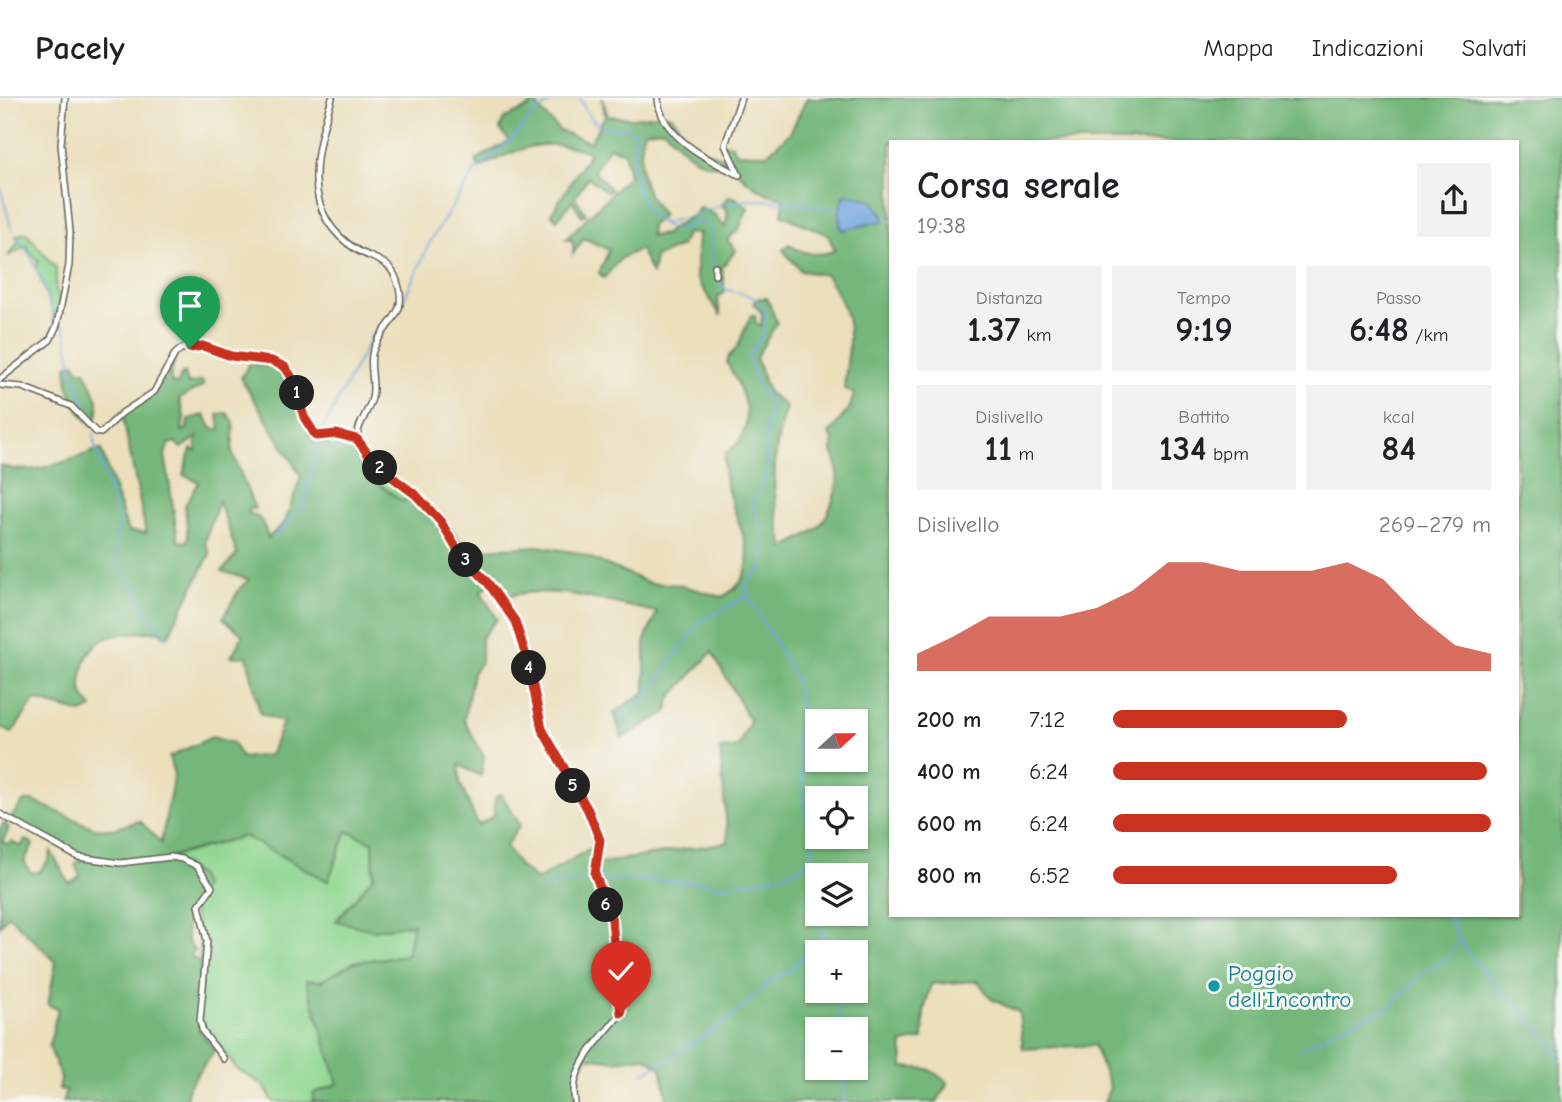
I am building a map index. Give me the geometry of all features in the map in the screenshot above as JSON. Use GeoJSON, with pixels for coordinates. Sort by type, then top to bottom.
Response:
{"type":"FeatureCollection","features":[{"type":"Feature","properties":{"kind":"street"},"geometry":{"type":"LineString","coordinates":[[0,379],[50,340],[57,325],[69,265],[70,231],[61,144],[65,98]]}},
{"type":"Feature","properties":{"kind":"street"},"geometry":{"type":"LineString","coordinates":[[332,98],[322,131],[314,182],[321,209],[334,229],[351,245],[358,251],[379,258],[391,270],[401,300],[400,312],[388,325],[372,355],[373,395],[357,439]]}},
{"type":"Feature","properties":{"kind":"street"},"geometry":{"type":"LineString","coordinates":[[658,98],[664,117],[683,141],[739,175],[725,145],[741,98]]}},
{"type":"Feature","properties":{"kind":"street"},"geometry":{"type":"LineString","coordinates":[[715,266],[715,275]]}},
{"type":"Feature","properties":{"kind":"street"},"geometry":{"type":"LineString","coordinates":[[0,385],[22,387],[71,407],[96,432],[101,433],[122,413],[154,392],[175,354],[181,349],[203,346],[231,356],[281,364],[291,375],[301,411],[316,436],[337,434],[357,439],[376,465],[416,495],[441,522],[458,551],[488,583],[515,621],[528,662],[542,729],[593,821],[600,840],[595,874],[612,920],[621,1013],[579,1068],[572,1089],[575,1102]]}},
{"type":"Feature","properties":{"kind":"street"},"geometry":{"type":"LineString","coordinates":[[0,814],[78,857],[120,863],[170,857],[197,866],[212,887],[198,905],[207,941],[200,1021],[203,1032],[224,1059]]}},
{"type":"Feature","properties":{"kind":"green space"},"geometry":{"type":"Polygon","coordinates":[[[532,98],[538,98],[538,108],[560,131],[590,142],[605,116],[602,98],[608,116],[632,118],[665,114],[673,117],[693,146],[726,159],[724,143],[732,145],[737,153],[767,154],[790,133],[807,98],[1562,98],[1562,1102],[1104,1102],[1110,1088],[1094,1045],[1023,1049],[1019,1012],[991,999],[978,981],[931,984],[924,1011],[923,1039],[902,1043],[903,1067],[928,1069],[948,1082],[937,1102],[668,1102],[661,1068],[645,1057],[615,1061],[587,1057],[578,1072],[574,1102],[312,1102],[314,1093],[338,1084],[306,980],[321,981],[355,962],[407,955],[413,924],[373,930],[336,921],[374,876],[373,842],[347,831],[328,881],[244,836],[172,856],[199,876],[203,886],[188,919],[187,937],[195,951],[190,955],[200,963],[199,1031],[214,1051],[189,1086],[185,1102],[62,1102],[66,1091],[59,1089],[61,1078],[49,1046],[58,1009],[48,1005],[56,962],[8,915],[0,926],[0,828],[4,823],[9,828],[3,841],[8,845],[12,841],[20,847],[25,840],[31,842],[33,845],[24,861],[30,872],[39,872],[49,860],[51,851],[69,883],[80,877],[75,864],[83,859],[10,819],[24,801],[33,801],[94,828],[112,829],[140,821],[161,843],[174,774],[169,757],[212,737],[233,743],[242,758],[270,755],[283,722],[260,713],[247,656],[231,657],[243,635],[223,618],[240,588],[249,580],[222,571],[237,554],[219,501],[205,542],[210,554],[167,638],[158,631],[121,634],[101,641],[87,657],[82,675],[82,690],[92,708],[82,713],[35,700],[12,733],[0,727],[0,465],[12,469],[37,469],[101,449],[128,531],[146,533],[122,413],[154,392],[175,359],[170,378],[172,383],[178,384],[181,375],[185,373],[188,384],[202,381],[204,385],[179,399],[184,416],[182,431],[187,429],[188,419],[205,415],[211,428],[220,430],[218,414],[227,413],[234,422],[232,452],[255,509],[249,508],[248,513],[264,525],[268,538],[285,522],[301,476],[241,378],[249,364],[279,368],[315,445],[331,442],[350,444],[379,484],[403,502],[411,495],[430,514],[441,517],[468,550],[537,546],[579,553],[649,583],[680,585],[722,597],[739,584],[747,568],[747,550],[724,472],[726,453],[737,444],[743,433],[746,410],[739,386],[727,363],[729,356],[737,348],[751,315],[755,315],[756,323],[761,326],[762,313],[753,303],[759,298],[767,298],[777,323],[756,357],[768,392],[786,406],[774,476],[784,547],[813,531],[828,513],[837,481],[836,461],[832,453],[833,439],[829,434],[850,407],[854,394],[844,388],[849,342],[847,317],[826,275],[801,271],[783,250],[789,244],[811,253],[835,250],[828,235],[782,215],[784,202],[781,197],[767,194],[754,186],[732,164],[722,166],[703,162],[686,151],[664,129],[644,131],[642,176],[649,196],[663,215],[651,226],[650,236],[666,234],[700,207],[715,215],[725,227],[728,212],[722,205],[729,196],[748,208],[739,229],[727,240],[736,250],[722,268],[725,292],[717,298],[721,316],[696,278],[698,233],[686,234],[681,246],[655,257],[652,274],[640,249],[621,258],[604,278],[599,273],[609,250],[584,238],[573,254],[573,241],[566,239],[629,176],[624,152],[609,147],[594,171],[611,190],[607,192],[588,177],[575,197],[586,214],[582,216],[572,201],[557,220],[551,214],[590,152],[559,145],[532,146],[479,168],[476,160],[509,141],[500,129],[504,119],[531,106],[532,98]],[[197,438],[181,448],[175,442],[169,444],[165,454],[178,541],[186,542],[188,538],[185,505],[199,482],[183,475],[191,449],[196,451],[197,438]],[[490,584],[481,592],[497,619],[481,638],[481,662],[473,673],[464,720],[484,757],[481,776],[459,765],[460,783],[478,825],[494,816],[495,798],[501,794],[520,825],[506,846],[519,866],[537,880],[589,849],[600,850],[596,864],[728,842],[720,749],[738,747],[750,721],[712,652],[670,698],[667,712],[622,738],[614,713],[645,692],[645,640],[657,612],[559,593],[539,592],[500,598],[490,584]]]}},
{"type":"Feature","properties":{"kind":"green space"},"geometry":{"type":"Polygon","coordinates":[[[26,233],[56,268],[56,291],[60,297],[53,322],[53,314],[36,267],[39,262],[26,246],[8,256],[19,241],[15,236],[26,233]]]}},
{"type":"Feature","properties":{"kind":"green space"},"geometry":{"type":"Polygon","coordinates":[[[74,363],[79,370],[85,371],[97,398],[98,412],[92,425],[76,406],[70,391],[67,366],[74,363]]]}},
{"type":"Feature","properties":{"kind":"green space"},"geometry":{"type":"Polygon","coordinates":[[[380,472],[409,494],[403,502],[374,480],[380,472]]]}},
{"type":"Feature","properties":{"kind":"green space"},"geometry":{"type":"Polygon","coordinates":[[[347,831],[373,842],[373,930],[414,923],[407,955],[355,962],[321,981],[338,1085],[314,1093],[312,1102],[274,1102],[263,1085],[236,1068],[219,1046],[214,1051],[199,1031],[200,935],[194,910],[203,886],[171,857],[244,836],[328,881],[347,831]]]}},
{"type":"Feature","properties":{"kind":"water"},"geometry":{"type":"Polygon","coordinates":[[[846,194],[872,200],[883,216],[883,221],[842,230],[840,212],[846,194]]]}},
{"type":"Feature","properties":{"kind":"waterway"},"geometry":{"type":"LineString","coordinates":[[402,303],[430,242],[475,171],[513,138],[532,115],[558,98]]}},
{"type":"Feature","properties":{"kind":"waterway"},"geometry":{"type":"LineString","coordinates":[[580,98],[588,113],[602,127],[622,127],[636,133],[633,151],[635,179],[647,210],[665,225],[677,230],[699,222],[707,224],[711,234],[714,268]]}},
{"type":"Feature","properties":{"kind":"waterway"},"geometry":{"type":"LineString","coordinates":[[0,186],[12,231]]}},
{"type":"Feature","properties":{"kind":"waterway"},"geometry":{"type":"LineString","coordinates":[[661,223],[718,206],[753,200],[840,209]]}},
{"type":"Feature","properties":{"kind":"waterway"},"geometry":{"type":"LineString","coordinates":[[884,216],[889,220]]}},
{"type":"Feature","properties":{"kind":"waterway"},"geometry":{"type":"LineString","coordinates":[[15,236],[30,254],[56,320]]}},
{"type":"Feature","properties":{"kind":"waterway"},"geometry":{"type":"LineString","coordinates":[[718,276],[725,289],[749,295],[764,310],[765,326],[748,355],[758,388],[768,398],[770,406],[765,438],[768,474],[752,504],[762,531],[763,567],[746,584],[746,592],[794,675],[798,691],[801,708],[796,743],[801,755],[803,800],[813,851],[816,921],[826,940]]}},
{"type":"Feature","properties":{"kind":"waterway"},"geometry":{"type":"LineString","coordinates":[[321,432],[374,332],[392,315]]}},
{"type":"Feature","properties":{"kind":"waterway"},"geometry":{"type":"LineString","coordinates":[[61,325],[65,329],[72,369],[92,425]]}},
{"type":"Feature","properties":{"kind":"waterway"},"geometry":{"type":"LineString","coordinates":[[94,433],[94,442],[119,520],[115,544],[117,562],[137,591],[143,608],[167,638]]}},
{"type":"Feature","properties":{"kind":"waterway"},"geometry":{"type":"LineString","coordinates":[[276,535],[303,507],[318,437]]}},
{"type":"Feature","properties":{"kind":"waterway"},"geometry":{"type":"LineString","coordinates":[[619,718],[645,698],[700,622],[747,596]]}},
{"type":"Feature","properties":{"kind":"waterway"},"geometry":{"type":"LineString","coordinates":[[598,879],[700,882],[721,886],[780,876],[812,862]]}},
{"type":"Feature","properties":{"kind":"waterway"},"geometry":{"type":"LineString","coordinates":[[542,887],[592,879]]}},
{"type":"Feature","properties":{"kind":"waterway"},"geometry":{"type":"LineString","coordinates":[[1449,917],[1470,956],[1534,1025],[1562,1062]]}},
{"type":"Feature","properties":{"kind":"waterway"},"geometry":{"type":"LineString","coordinates":[[643,1074],[728,1021],[772,979],[790,971],[823,934]]}},
{"type":"Feature","properties":{"kind":"waterway"},"geometry":{"type":"LineString","coordinates":[[1299,1050],[1336,1029],[1389,1007],[1423,973],[1447,959],[1460,940]]}},
{"type":"Feature","properties":{"kind":"waterway"},"geometry":{"type":"LineString","coordinates":[[838,1017],[839,1003]]}},
{"type":"Feature","properties":{"kind":"waterway"},"geometry":{"type":"LineString","coordinates":[[844,1080],[844,1102]]}},
{"type":"Feature","properties":{"kind":"place","name":"Poggio dell'Incontro"},"geometry":{"type":"Point","coordinates":[1214,986]}},
{"type":"Feature","properties":{"kind":"route"},"geometry":{"type":"LineString","coordinates":[[190,348],[203,346],[231,356],[272,361],[285,367],[293,379],[301,411],[316,436],[323,438],[337,434],[357,439],[359,446],[376,465],[416,495],[441,522],[458,551],[488,583],[505,611],[515,621],[528,662],[542,729],[588,810],[600,840],[595,874],[612,920],[621,1013]]}}]}
